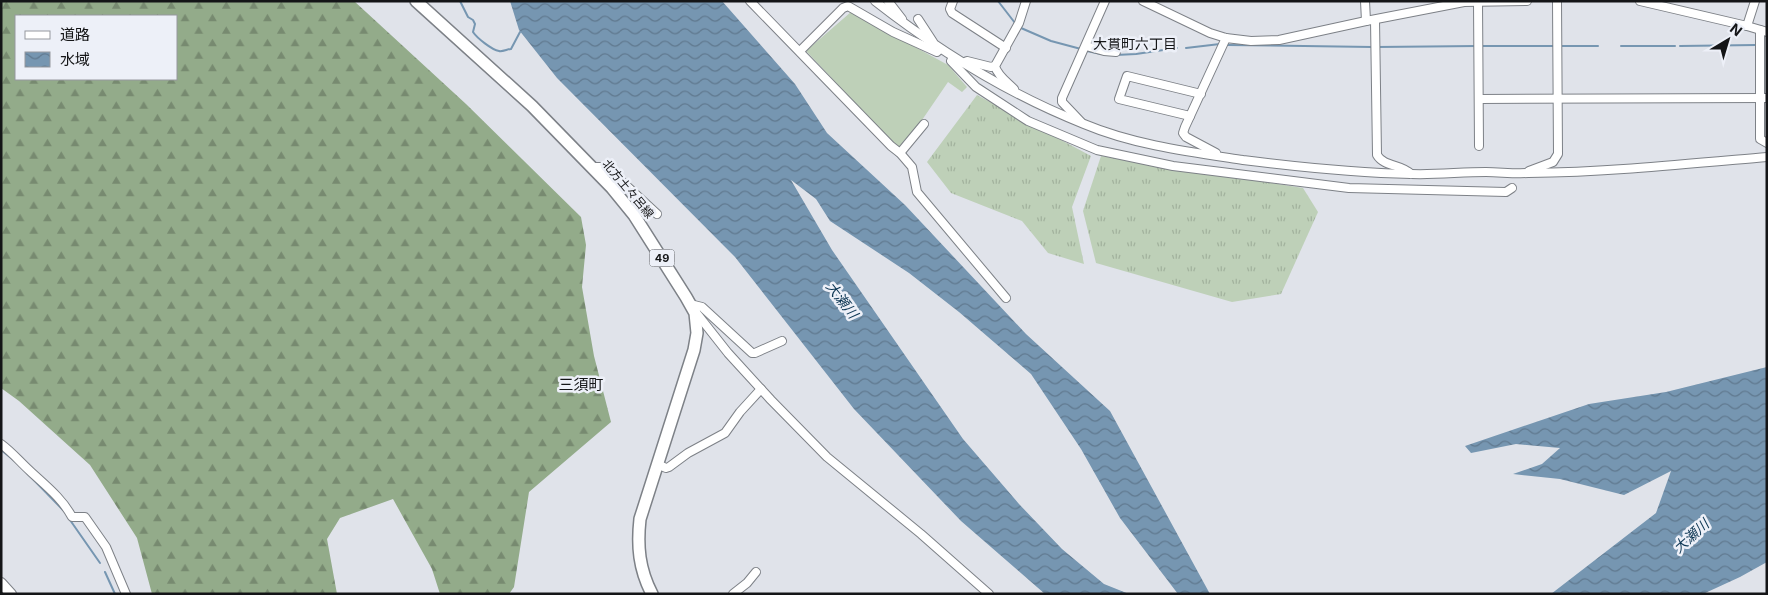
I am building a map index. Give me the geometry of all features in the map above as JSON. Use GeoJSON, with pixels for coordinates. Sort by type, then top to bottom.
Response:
{"type":"FeatureCollection","features":[{"type":"Feature","properties":{"kind":"main road","name":"北方土々呂線"},"geometry":{"type":"LineString","coordinates":[[416,1],[507,82],[592,167],[634,215],[693,308],[697,333],[694,350],[640,519],[638,542],[640,563],[652,594]]}},
{"type":"Feature","properties":{"kind":"main road"},"geometry":{"type":"LineString","coordinates":[[1,583],[11,594]]}},
{"type":"Feature","properties":{"kind":"street"},"geometry":{"type":"LineString","coordinates":[[750,1],[900,153],[912,167],[917,192],[1006,298]]}},
{"type":"Feature","properties":{"kind":"street"},"geometry":{"type":"LineString","coordinates":[[874,1],[938,48],[963,63],[1021,96],[1081,123],[1117,136],[1146,143],[1223,157],[1337,171],[1411,174],[1486,172],[1525,174],[1648,167],[1767,157]]}},
{"type":"Feature","properties":{"kind":"street"},"geometry":{"type":"LineString","coordinates":[[888,1],[900,15],[904,24]]}},
{"type":"Feature","properties":{"kind":"street"},"geometry":{"type":"LineString","coordinates":[[953,1],[950,9],[952,13],[1006,48]]}},
{"type":"Feature","properties":{"kind":"street"},"geometry":{"type":"LineString","coordinates":[[995,66],[1019,23],[1026,1]]}},
{"type":"Feature","properties":{"kind":"street"},"geometry":{"type":"LineString","coordinates":[[1081,123],[1062,102],[1062,98],[1076,64],[1086,46],[1086,40],[1105,1]]}},
{"type":"Feature","properties":{"kind":"street"},"geometry":{"type":"LineString","coordinates":[[1143,1],[1187,23],[1226,38],[1251,41],[1279,40],[1464,2],[1527,1]]}},
{"type":"Feature","properties":{"kind":"street"},"geometry":{"type":"LineString","coordinates":[[1365,1],[1366,21]]}},
{"type":"Feature","properties":{"kind":"street"},"geometry":{"type":"LineString","coordinates":[[1525,174],[1553,162],[1556,159],[1559,145],[1557,1]]}},
{"type":"Feature","properties":{"kind":"street"},"geometry":{"type":"LineString","coordinates":[[1640,1],[1673,5],[1763,31],[1763,98],[1760,139],[1767,143]]}},
{"type":"Feature","properties":{"kind":"street"},"geometry":{"type":"LineString","coordinates":[[1747,26],[1755,1]]}},
{"type":"Feature","properties":{"kind":"street"},"geometry":{"type":"LineString","coordinates":[[1478,2],[1479,146]]}},
{"type":"Feature","properties":{"kind":"street"},"geometry":{"type":"LineString","coordinates":[[800,51],[843,8],[848,6],[892,32],[937,52],[938,48]]}},
{"type":"Feature","properties":{"kind":"street"},"geometry":{"type":"LineString","coordinates":[[918,19],[938,48]]}},
{"type":"Feature","properties":{"kind":"street"},"geometry":{"type":"LineString","coordinates":[[1375,20],[1377,155],[1381,161],[1407,170],[1411,174]]}},
{"type":"Feature","properties":{"kind":"street"},"geometry":{"type":"LineString","coordinates":[[1223,157],[1186,137],[1183,133],[1226,38]]}},
{"type":"Feature","properties":{"kind":"street"},"geometry":{"type":"LineString","coordinates":[[1086,46],[1116,52]]}},
{"type":"Feature","properties":{"kind":"street"},"geometry":{"type":"LineString","coordinates":[[953,57],[951,61],[983,92],[1028,120],[1097,150],[1173,166],[1350,188],[1506,192],[1512,188]]}},
{"type":"Feature","properties":{"kind":"street"},"geometry":{"type":"LineString","coordinates":[[963,63],[967,61],[991,67],[995,66]]}},
{"type":"Feature","properties":{"kind":"street"},"geometry":{"type":"LineString","coordinates":[[995,66],[1021,96]]}},
{"type":"Feature","properties":{"kind":"street"},"geometry":{"type":"LineString","coordinates":[[1190,116],[1119,99],[1127,76],[1201,94]]}},
{"type":"Feature","properties":{"kind":"street"},"geometry":{"type":"LineString","coordinates":[[1479,98],[1763,98]]}},
{"type":"Feature","properties":{"kind":"street"},"geometry":{"type":"LineString","coordinates":[[900,153],[924,124]]}},
{"type":"Feature","properties":{"kind":"street"},"geometry":{"type":"LineString","coordinates":[[592,167],[602,167],[618,178],[657,214]]}},
{"type":"Feature","properties":{"kind":"street"},"geometry":{"type":"LineString","coordinates":[[782,340],[756,353],[752,353],[702,307],[693,308],[728,353],[827,457],[921,534],[989,594]]}},
{"type":"Feature","properties":{"kind":"street"},"geometry":{"type":"LineString","coordinates":[[657,464],[666,468],[669,467],[688,453],[721,436],[761,389]]}},
{"type":"Feature","properties":{"kind":"street"},"geometry":{"type":"LineString","coordinates":[[1,444],[13,453],[56,495],[66,506],[72,517],[85,517],[106,548],[126,594]]}},
{"type":"Feature","properties":{"kind":"street"},"geometry":{"type":"LineString","coordinates":[[733,594],[756,572]]}},
{"type":"Feature","properties":{"kind":"green space"},"geometry":{"type":"Polygon","coordinates":[[[1,1],[354,1],[466,104],[581,217],[586,245],[582,287],[594,356],[611,422],[529,492],[514,587],[509,594],[440,594],[432,569],[393,499],[340,518],[327,539],[337,594],[152,594],[137,538],[90,465],[19,401],[1,388],[1,1]]]}},
{"type":"Feature","properties":{"kind":"green space"},"geometry":{"type":"Polygon","coordinates":[[[851,12],[948,65],[967,87],[962,92],[948,82],[920,123],[898,148],[806,51],[851,12]]]}},
{"type":"Feature","properties":{"kind":"green space"},"geometry":{"type":"Polygon","coordinates":[[[977,95],[1091,156],[1072,207],[1084,264],[1048,253],[1022,221],[951,193],[927,162],[977,95]]]}},
{"type":"Feature","properties":{"kind":"green space"},"geometry":{"type":"Polygon","coordinates":[[[1101,156],[1303,188],[1318,212],[1281,294],[1232,302],[1096,263],[1083,211],[1101,156]]]}},
{"type":"Feature","properties":{"kind":"water","name":"大瀬川"},"geometry":{"type":"Polygon","coordinates":[[[510,1],[722,1],[795,84],[827,133],[905,205],[1026,334],[1110,411],[1210,594],[1178,594],[1120,518],[1081,449],[1031,374],[959,312],[909,273],[830,221],[816,199],[791,180],[832,250],[963,439],[1019,504],[1062,549],[1104,584],[1129,594],[1045,594],[961,521],[854,409],[735,257],[557,78],[519,30],[510,1]]]}},
{"type":"Feature","properties":{"kind":"water","name":"大瀬川"},"geometry":{"type":"Polygon","coordinates":[[[1767,367],[1767,562],[1703,594],[1551,594],[1656,513],[1671,471],[1624,495],[1560,479],[1513,474],[1542,464],[1560,448],[1516,444],[1471,453],[1465,446],[1589,404],[1666,392],[1767,367]]]}},
{"type":"Feature","properties":{"kind":"waterway"},"geometry":{"type":"LineString","coordinates":[[460,1],[468,17],[475,24],[473,32],[496,50],[511,49],[520,32]]}},
{"type":"Feature","properties":{"kind":"waterway"},"geometry":{"type":"LineString","coordinates":[[998,1],[1015,23]]}},
{"type":"Feature","properties":{"kind":"waterway"},"geometry":{"type":"LineString","coordinates":[[1021,28],[1051,41],[1081,49]]}},
{"type":"Feature","properties":{"kind":"waterway"},"geometry":{"type":"LineString","coordinates":[[1186,48],[1220,44]]}},
{"type":"Feature","properties":{"kind":"waterway"},"geometry":{"type":"LineString","coordinates":[[1227,45],[1372,47]]}},
{"type":"Feature","properties":{"kind":"waterway"},"geometry":{"type":"LineString","coordinates":[[1680,46],[1756,45]]}},
{"type":"Feature","properties":{"kind":"waterway"},"geometry":{"type":"LineString","coordinates":[[1377,47],[1477,46]]}},
{"type":"Feature","properties":{"kind":"waterway"},"geometry":{"type":"LineString","coordinates":[[1482,46],[1553,46]]}},
{"type":"Feature","properties":{"kind":"waterway"},"geometry":{"type":"LineString","coordinates":[[1562,46],[1598,46]]}},
{"type":"Feature","properties":{"kind":"waterway"},"geometry":{"type":"LineString","coordinates":[[1621,46],[1675,46]]}},
{"type":"Feature","properties":{"kind":"waterway"},"geometry":{"type":"LineString","coordinates":[[1116,55],[1177,48]]}},
{"type":"Feature","properties":{"kind":"waterway"},"geometry":{"type":"LineString","coordinates":[[1087,51],[1101,54]]}},
{"type":"Feature","properties":{"kind":"waterway"},"geometry":{"type":"LineString","coordinates":[[1,450],[15,461]]}},
{"type":"Feature","properties":{"kind":"waterway"},"geometry":{"type":"LineString","coordinates":[[27,473],[63,510]]}},
{"type":"Feature","properties":{"kind":"waterway"},"geometry":{"type":"LineString","coordinates":[[70,520],[100,563]]}},
{"type":"Feature","properties":{"kind":"waterway"},"geometry":{"type":"LineString","coordinates":[[105,572],[115,594]]}},
{"type":"Feature","properties":{"kind":"district","name":"大貫町六丁目"},"geometry":{"type":"Point","coordinates":[1135,44]}},
{"type":"Feature","properties":{"kind":"district","name":"三須町"},"geometry":{"type":"Point","coordinates":[581,385]}}]}
